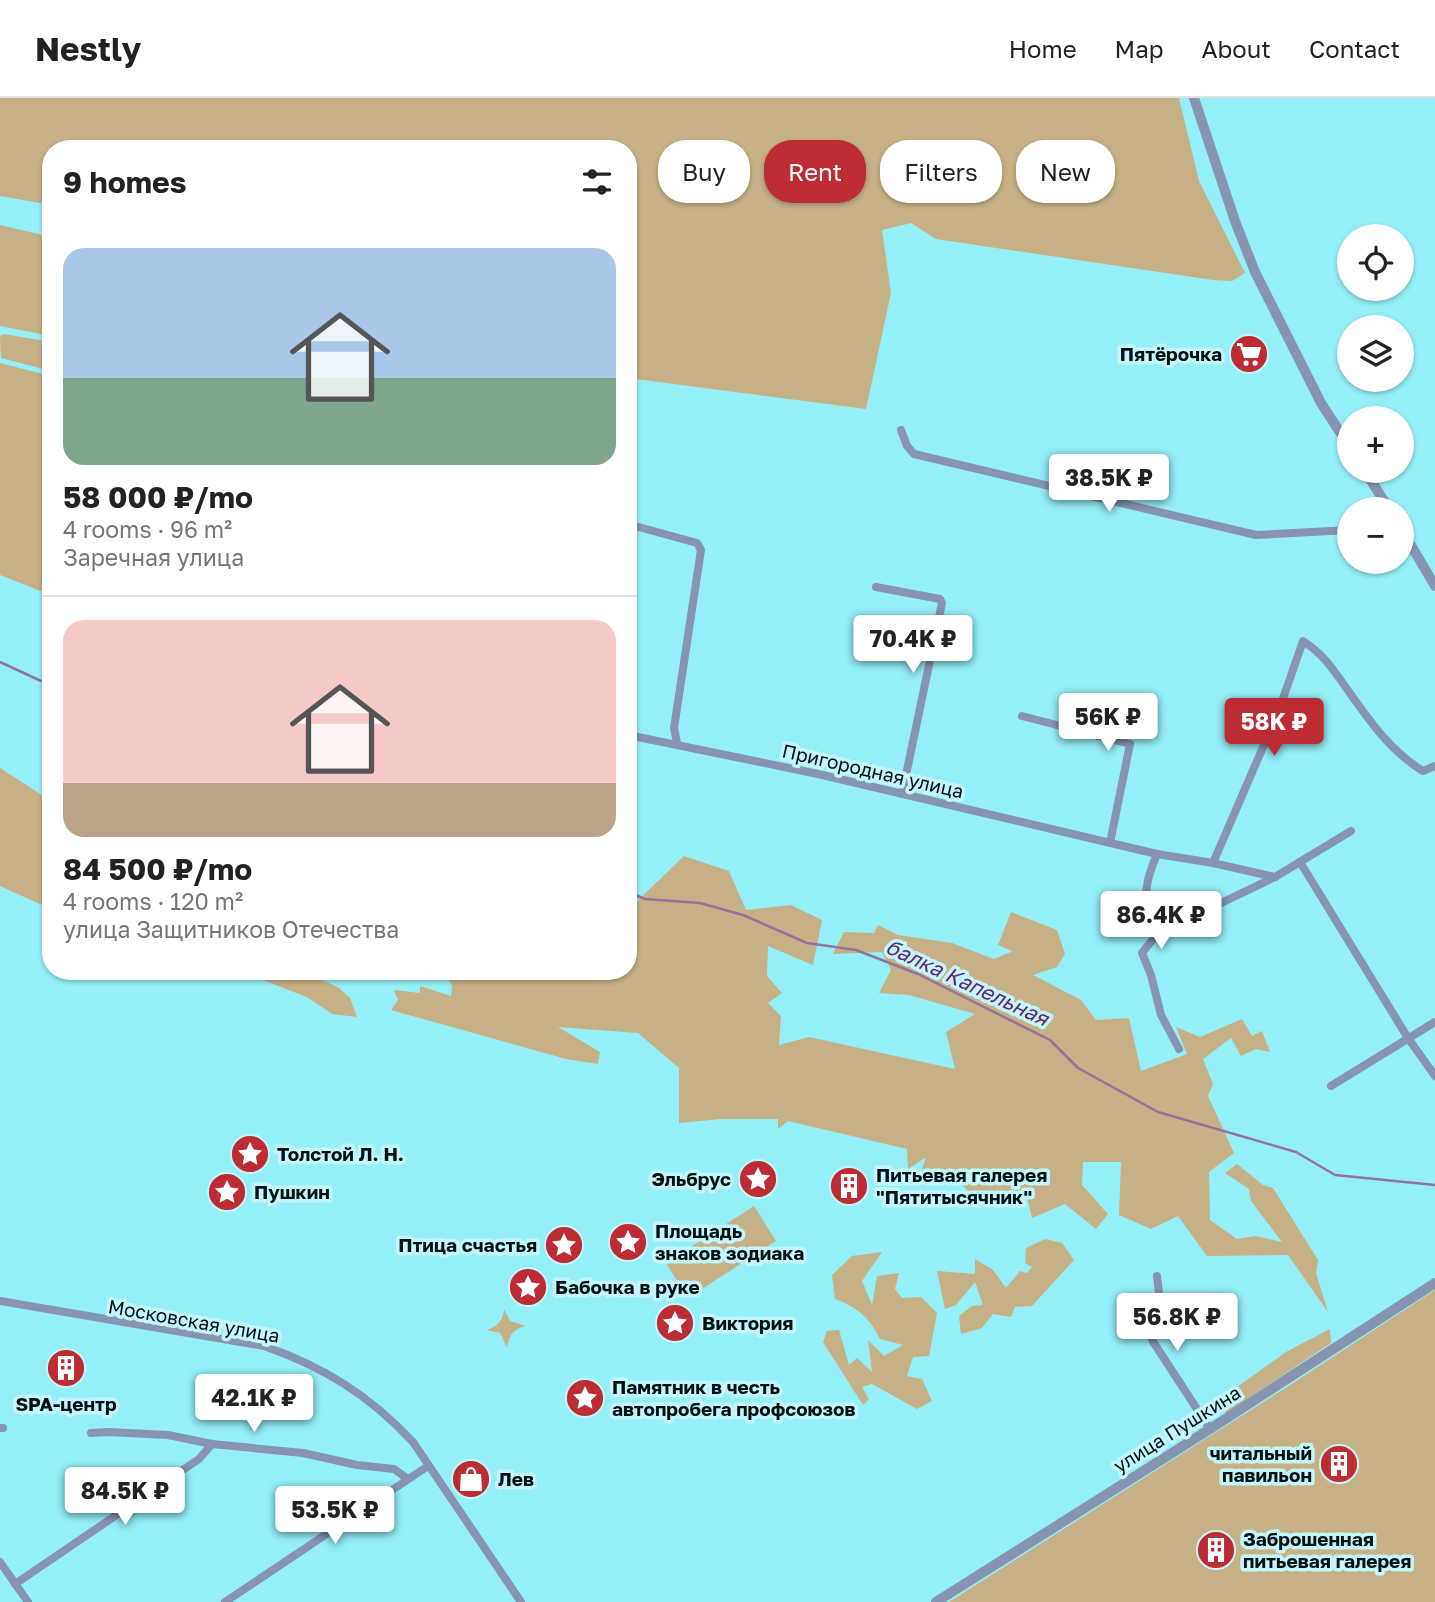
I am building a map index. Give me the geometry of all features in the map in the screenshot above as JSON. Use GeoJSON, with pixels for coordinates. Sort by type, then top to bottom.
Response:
{"type":"FeatureCollection","features":[{"type":"Feature","properties":{"kind":"street"},"geometry":{"type":"LineString","coordinates":[[1195,98],[1235,221],[1258,280],[1321,403],[1337,428]]}},
{"type":"Feature","properties":{"kind":"street"},"geometry":{"type":"LineString","coordinates":[[901,430],[907,446],[914,454],[1256,535],[1337,531]]}},
{"type":"Feature","properties":{"kind":"street"},"geometry":{"type":"LineString","coordinates":[[637,527],[696,543],[701,550],[674,729],[677,743]]}},
{"type":"Feature","properties":{"kind":"street"},"geometry":{"type":"LineString","coordinates":[[1414,550],[1435,586]]}},
{"type":"Feature","properties":{"kind":"street"},"geometry":{"type":"LineString","coordinates":[[876,587],[940,599],[942,603],[902,794]]}},
{"type":"Feature","properties":{"kind":"street"},"geometry":{"type":"LineString","coordinates":[[1213,863],[1279,710],[1303,641],[1321,653],[1380,734],[1405,760],[1423,771],[1435,766]]}},
{"type":"Feature","properties":{"kind":"street"},"geometry":{"type":"LineString","coordinates":[[1022,716],[1130,744],[1110,843]]}},
{"type":"Feature","properties":{"kind":"street","name":"Пригородная улица"},"geometry":{"type":"LineString","coordinates":[[637,736],[677,743],[1110,843],[1275,877]]}},
{"type":"Feature","properties":{"kind":"street"},"geometry":{"type":"LineString","coordinates":[[1179,1049],[1161,1014],[1142,953],[1157,934],[1275,877],[1351,831]]}},
{"type":"Feature","properties":{"kind":"street"},"geometry":{"type":"LineString","coordinates":[[1157,853],[1144,894],[1147,912],[1157,934]]}},
{"type":"Feature","properties":{"kind":"street"},"geometry":{"type":"LineString","coordinates":[[1300,862],[1408,1038],[1435,1076]]}},
{"type":"Feature","properties":{"kind":"street"},"geometry":{"type":"LineString","coordinates":[[1331,1086],[1435,1022]]}},
{"type":"Feature","properties":{"kind":"street"},"geometry":{"type":"LineString","coordinates":[[1157,1276],[1161,1311],[1152,1340],[1210,1429]]}},
{"type":"Feature","properties":{"kind":"street","name":"улица Пушкина"},"geometry":{"type":"LineString","coordinates":[[936,1602],[1435,1283]]}},
{"type":"Feature","properties":{"kind":"street","name":"Московская улица"},"geometry":{"type":"LineString","coordinates":[[0,1301],[264,1346],[302,1359],[337,1377],[395,1423],[413,1442],[521,1602]]}},
{"type":"Feature","properties":{"kind":"street"},"geometry":{"type":"LineString","coordinates":[[91,1433],[168,1435],[212,1444],[303,1453],[357,1465],[394,1469],[408,1479]]}},
{"type":"Feature","properties":{"kind":"street"},"geometry":{"type":"LineString","coordinates":[[15,1584],[199,1459],[212,1444]]}},
{"type":"Feature","properties":{"kind":"street"},"geometry":{"type":"LineString","coordinates":[[225,1602],[428,1466]]}},
{"type":"Feature","properties":{"kind":"street"},"geometry":{"type":"LineString","coordinates":[[0,1562],[28,1602]]}},
{"type":"Feature","properties":{"kind":"shaded area"},"geometry":{"type":"Polygon","coordinates":[[[0,98],[1179,98],[1199,181],[1245,273],[1232,281],[1213,280],[936,239],[911,223],[882,230],[891,293],[866,409],[637,379],[637,140],[42,140],[42,203],[0,196],[0,98]]]}},
{"type":"Feature","properties":{"kind":"shaded area"},"geometry":{"type":"Polygon","coordinates":[[[0,225],[42,235],[42,334],[0,326],[0,225]]]}},
{"type":"Feature","properties":{"kind":"shaded area"},"geometry":{"type":"Polygon","coordinates":[[[4,334],[42,340],[42,369],[1,358],[0,336],[4,334]]]}},
{"type":"Feature","properties":{"kind":"shaded area"},"geometry":{"type":"Polygon","coordinates":[[[0,363],[42,374],[42,591],[0,575],[0,363]]]}},
{"type":"Feature","properties":{"kind":"shaded area"},"geometry":{"type":"Polygon","coordinates":[[[0,768],[42,795],[42,905],[0,886],[0,768]]]}},
{"type":"Feature","properties":{"kind":"shaded area"},"geometry":{"type":"Polygon","coordinates":[[[684,856],[729,871],[746,910],[791,905],[822,920],[813,965],[768,946],[767,976],[782,993],[768,1003],[781,1016],[779,1045],[809,1037],[955,1069],[946,1032],[975,1014],[909,995],[879,993],[891,970],[882,952],[833,954],[844,932],[874,933],[878,925],[898,935],[952,943],[994,959],[1013,951],[998,945],[1011,912],[1057,930],[1065,954],[1057,967],[1033,975],[1081,1000],[1096,1020],[1129,1018],[1141,1071],[1187,1054],[1176,1027],[1200,1037],[1242,1019],[1252,1036],[1262,1031],[1270,1052],[1256,1049],[1241,1056],[1231,1038],[1203,1059],[1213,1084],[1208,1096],[1234,1153],[1209,1172],[1210,1220],[1237,1239],[1255,1236],[1282,1242],[1251,1201],[1249,1189],[1225,1173],[1237,1164],[1263,1185],[1273,1188],[1318,1260],[1316,1273],[1328,1312],[1288,1255],[1207,1256],[1178,1216],[1151,1229],[1119,1215],[1121,1162],[1083,1162],[1082,1185],[1108,1214],[1096,1229],[1065,1204],[1032,1218],[1025,1189],[985,1204],[943,1170],[919,1179],[926,1157],[908,1169],[907,1149],[788,1121],[778,1129],[778,1119],[721,1119],[679,1123],[679,1068],[638,1033],[558,1027],[600,1052],[598,1064],[566,1059],[391,1010],[398,1000],[394,990],[420,993],[420,986],[451,996],[452,985],[448,980],[637,980],[637,901],[684,856]]]}},
{"type":"Feature","properties":{"kind":"shaded area"},"geometry":{"type":"Polygon","coordinates":[[[263,980],[323,980],[339,988],[350,998],[357,1017],[332,1014],[307,997],[263,980]]]}},
{"type":"Feature","properties":{"kind":"shaded area"},"geometry":{"type":"Polygon","coordinates":[[[754,1206],[776,1241],[688,1298],[666,1263],[754,1206]]]}},
{"type":"Feature","properties":{"kind":"shaded area"},"geometry":{"type":"Polygon","coordinates":[[[1045,1239],[1062,1243],[1074,1260],[1032,1306],[1015,1307],[1011,1317],[993,1314],[982,1328],[961,1334],[959,1316],[972,1306],[983,1305],[975,1282],[956,1305],[945,1309],[937,1271],[975,1274],[975,1259],[993,1270],[1006,1288],[1020,1271],[1027,1273],[1032,1267],[1025,1263],[1026,1248],[1045,1239]]]}},
{"type":"Feature","properties":{"kind":"shaded area"},"geometry":{"type":"Polygon","coordinates":[[[882,1252],[862,1281],[872,1305],[877,1276],[899,1273],[895,1289],[902,1298],[921,1297],[937,1313],[929,1356],[913,1357],[907,1376],[922,1379],[932,1401],[917,1409],[872,1384],[862,1387],[869,1399],[863,1405],[823,1342],[827,1331],[839,1330],[849,1365],[857,1358],[872,1372],[868,1340],[884,1356],[903,1345],[880,1339],[862,1314],[835,1299],[832,1275],[852,1256],[882,1252]]]}},
{"type":"Feature","properties":{"kind":"shaded area"},"geometry":{"type":"Polygon","coordinates":[[[1435,1290],[1435,1602],[949,1602],[1290,1385],[1435,1290]]]}},
{"type":"Feature","properties":{"kind":"shaded area"},"geometry":{"type":"Polygon","coordinates":[[[504,1309],[510,1321],[526,1326],[512,1333],[507,1348],[500,1333],[487,1330],[499,1322],[504,1309]]]}},
{"type":"Feature","properties":{"kind":"shaded area"},"geometry":{"type":"Polygon","coordinates":[[[1330,1329],[1331,1343],[1226,1413],[1216,1402],[1286,1352],[1330,1329]]]}},
{"type":"Feature","properties":{"kind":"waterway","name":"балка Капельная"},"geometry":{"type":"LineString","coordinates":[[0,662],[41,681]]}},
{"type":"Feature","properties":{"kind":"waterway","name":"балка Капельная"},"geometry":{"type":"LineString","coordinates":[[637,896],[645,899],[700,903],[743,915],[807,943],[856,950],[918,974],[1050,1040],[1078,1068],[1158,1112],[1296,1152],[1335,1175],[1435,1185]]}},
{"type":"Feature","properties":{"kind":"place","name":"Пятёрочка"},"geometry":{"type":"Point","coordinates":[1249,354]}},
{"type":"Feature","properties":{"kind":"place","name":"Толстой Л. Н."},"geometry":{"type":"Point","coordinates":[250,1154]}},
{"type":"Feature","properties":{"kind":"place","name":"Эльбрус"},"geometry":{"type":"Point","coordinates":[758,1179]}},
{"type":"Feature","properties":{"kind":"place","name":"Питьевая галерея \"Пятитысячник\""},"geometry":{"type":"Point","coordinates":[849,1186]}},
{"type":"Feature","properties":{"kind":"place","name":"Пушкин"},"geometry":{"type":"Point","coordinates":[227,1192]}},
{"type":"Feature","properties":{"kind":"place","name":"Площадь знаков зодиака"},"geometry":{"type":"Point","coordinates":[628,1242]}},
{"type":"Feature","properties":{"kind":"place","name":"Птица счастья"},"geometry":{"type":"Point","coordinates":[564,1245]}},
{"type":"Feature","properties":{"kind":"place","name":"Бабочка в руке"},"geometry":{"type":"Point","coordinates":[528,1287]}},
{"type":"Feature","properties":{"kind":"place","name":"Виктория"},"geometry":{"type":"Point","coordinates":[675,1323]}},
{"type":"Feature","properties":{"kind":"place","name":"SPA-центр"},"geometry":{"type":"Point","coordinates":[66,1368]}},
{"type":"Feature","properties":{"kind":"place","name":"Памятник в честь автопробега профсоюзов"},"geometry":{"type":"Point","coordinates":[585,1398]}},
{"type":"Feature","properties":{"kind":"place","name":"читальный павильон"},"geometry":{"type":"Point","coordinates":[1339,1464]}},
{"type":"Feature","properties":{"kind":"place","name":"Лев"},"geometry":{"type":"Point","coordinates":[471,1479]}},
{"type":"Feature","properties":{"kind":"place","name":"Заброшенная питьевая галерея"},"geometry":{"type":"Point","coordinates":[1216,1550]}}]}
